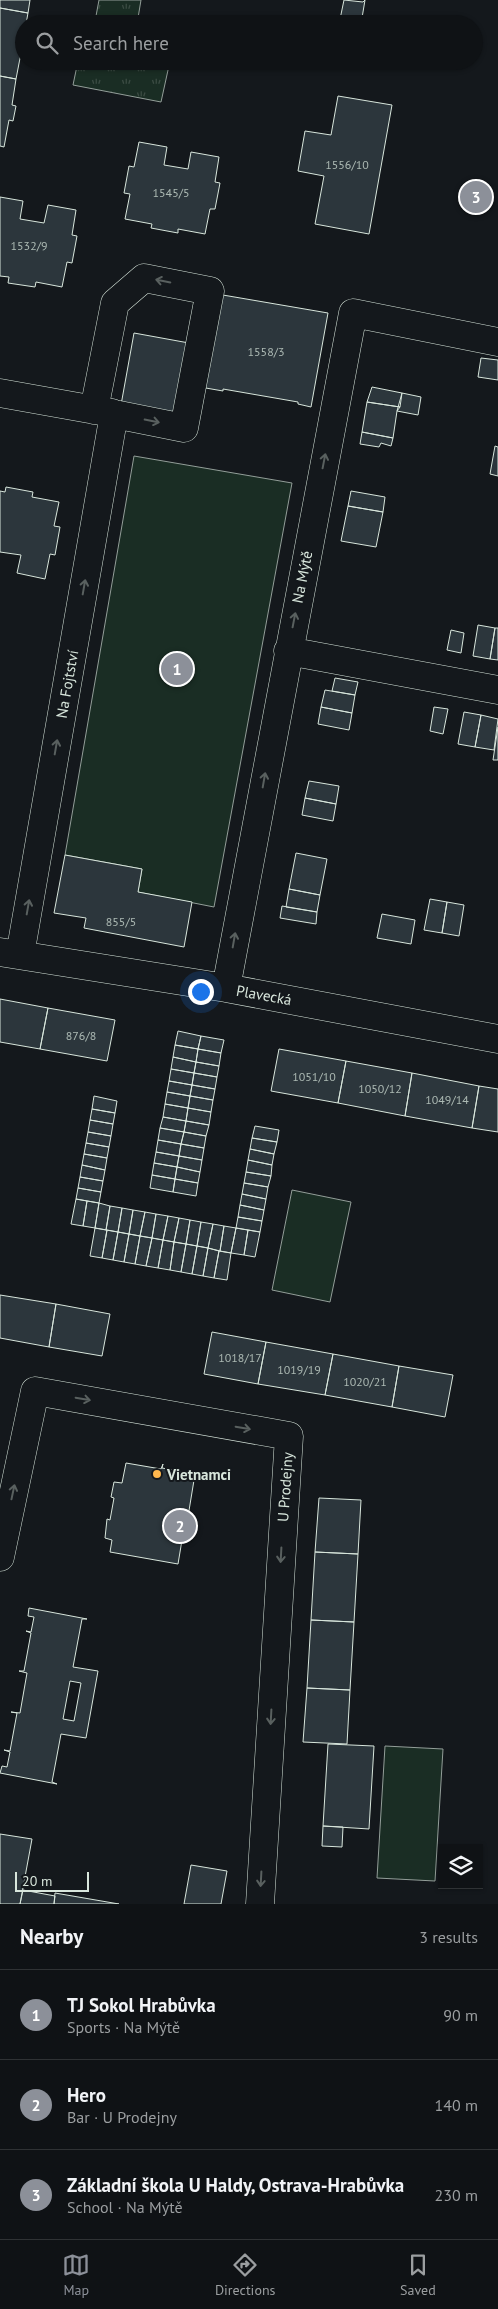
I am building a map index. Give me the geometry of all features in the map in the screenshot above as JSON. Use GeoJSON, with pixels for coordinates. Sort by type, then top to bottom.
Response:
{"type":"FeatureCollection","features":[{"type":"Feature","properties":{"kind":"street","name":"Na Fojtství"},"geometry":{"type":"LineString","coordinates":[[10,953],[104,412],[115,303],[144,278],[210,291],[184,428],[104,412]]}},
{"type":"Feature","properties":{"kind":"street","name":"Na Mýtě"},"geometry":{"type":"LineString","coordinates":[[226,988],[353,313],[498,342]]}},
{"type":"Feature","properties":{"kind":"street"},"geometry":{"type":"LineString","coordinates":[[0,393],[104,412]]}},
{"type":"Feature","properties":{"kind":"street"},"geometry":{"type":"LineString","coordinates":[[288,651],[498,690]]}},
{"type":"Feature","properties":{"kind":"street","name":"Plavecká"},"geometry":{"type":"LineString","coordinates":[[10,953],[226,988],[498,1039]]}},
{"type":"Feature","properties":{"kind":"street","name":"U Prodejny"},"geometry":{"type":"LineString","coordinates":[[0,1557],[35,1391],[289,1436],[260,1904]]}},
{"type":"Feature","properties":{"kind":"green space"},"geometry":{"type":"Polygon","coordinates":[[[99,0],[141,0],[138,15],[96,15],[99,0]]]}},
{"type":"Feature","properties":{"kind":"green space"},"geometry":{"type":"Polygon","coordinates":[[[76,70],[168,70],[161,102],[73,85],[76,70]]]}},
{"type":"Feature","properties":{"kind":"green space"},"geometry":{"type":"Polygon","coordinates":[[[134,456],[292,483],[214,907],[138,892],[142,869],[65,855],[134,456]]]}},
{"type":"Feature","properties":{"kind":"green space"},"geometry":{"type":"Polygon","coordinates":[[[292,1190],[351,1202],[330,1302],[272,1290],[292,1190]]]}},
{"type":"Feature","properties":{"kind":"green space"},"geometry":{"type":"Polygon","coordinates":[[[385,1746],[443,1749],[435,1881],[377,1878],[385,1746]]]}},
{"type":"Feature","properties":{"kind":"building"},"geometry":{"type":"Polygon","coordinates":[[[0,0],[30,0],[28,13],[0,8],[0,0]]]}},
{"type":"Feature","properties":{"kind":"building"},"geometry":{"type":"Polygon","coordinates":[[[344,0],[363,2],[365,0],[362,15],[341,15],[344,0]]]}},
{"type":"Feature","properties":{"kind":"building"},"geometry":{"type":"Polygon","coordinates":[[[0,8],[28,13],[28,15],[15,15],[15,70],[18,70],[16,79],[0,76],[0,8]]]}},
{"type":"Feature","properties":{"kind":"building"},"geometry":{"type":"Polygon","coordinates":[[[0,76],[16,79],[12,105],[16,106],[13,121],[9,120],[4,147],[0,146],[0,76]]]}},
{"type":"Feature","properties":{"kind":"building"},"geometry":{"type":"Polygon","coordinates":[[[338,96],[392,105],[369,234],[315,224],[324,176],[298,171],[305,131],[331,135],[338,96]]]}},
{"type":"Feature","properties":{"kind":"building"},"geometry":{"type":"Polygon","coordinates":[[[139,142],[167,147],[164,165],[188,169],[191,152],[219,157],[215,182],[220,183],[215,209],[210,209],[205,234],[178,229],[178,233],[151,228],[152,224],[125,219],[130,194],[124,193],[129,166],[134,167],[139,142]]]}},
{"type":"Feature","properties":{"kind":"building"},"geometry":{"type":"Polygon","coordinates":[[[0,197],[23,201],[20,219],[44,223],[48,205],[76,210],[72,235],[77,236],[72,263],[67,262],[62,287],[36,282],[35,287],[8,283],[9,277],[0,276],[0,197]]]}},
{"type":"Feature","properties":{"kind":"building"},"geometry":{"type":"Polygon","coordinates":[[[217,294],[328,313],[311,407],[298,404],[298,402],[223,389],[223,391],[200,387],[217,294]]]}},
{"type":"Feature","properties":{"kind":"building"},"geometry":{"type":"Polygon","coordinates":[[[134,333],[189,343],[176,415],[121,405],[134,333]]]}},
{"type":"Feature","properties":{"kind":"building"},"geometry":{"type":"Polygon","coordinates":[[[481,358],[498,360],[498,380],[478,377],[481,358]]]}},
{"type":"Feature","properties":{"kind":"building"},"geometry":{"type":"Polygon","coordinates":[[[372,387],[402,393],[400,407],[367,402],[372,387]]]}},
{"type":"Feature","properties":{"kind":"building"},"geometry":{"type":"Polygon","coordinates":[[[402,393],[421,397],[418,415],[397,411],[402,393]]]}},
{"type":"Feature","properties":{"kind":"building"},"geometry":{"type":"Polygon","coordinates":[[[367,402],[400,407],[397,411],[393,438],[362,432],[367,402]]]}},
{"type":"Feature","properties":{"kind":"building"},"geometry":{"type":"Polygon","coordinates":[[[362,432],[393,438],[391,446],[381,443],[379,447],[360,444],[362,432]]]}},
{"type":"Feature","properties":{"kind":"building"},"geometry":{"type":"Polygon","coordinates":[[[495,446],[498,447],[498,476],[490,474],[495,446]]]}},
{"type":"Feature","properties":{"kind":"building"},"geometry":{"type":"Polygon","coordinates":[[[6,487],[33,492],[32,497],[59,502],[54,526],[60,527],[55,555],[50,554],[45,579],[17,573],[21,555],[0,552],[0,491],[5,492],[6,487]]]}},
{"type":"Feature","properties":{"kind":"building"},"geometry":{"type":"Polygon","coordinates":[[[351,491],[385,497],[383,512],[348,506],[351,491]]]}},
{"type":"Feature","properties":{"kind":"building"},"geometry":{"type":"Polygon","coordinates":[[[348,506],[383,512],[376,547],[341,541],[348,506]]]}},
{"type":"Feature","properties":{"kind":"building"},"geometry":{"type":"Polygon","coordinates":[[[478,625],[495,628],[490,659],[473,656],[478,625]]]}},
{"type":"Feature","properties":{"kind":"building"},"geometry":{"type":"Polygon","coordinates":[[[495,628],[498,628],[498,660],[490,659],[495,628]]]}},
{"type":"Feature","properties":{"kind":"building"},"geometry":{"type":"Polygon","coordinates":[[[451,630],[464,633],[461,653],[447,650],[451,630]]]}},
{"type":"Feature","properties":{"kind":"building"},"geometry":{"type":"Polygon","coordinates":[[[335,678],[358,682],[355,695],[332,691],[335,678]]]}},
{"type":"Feature","properties":{"kind":"building"},"geometry":{"type":"Polygon","coordinates":[[[325,690],[355,695],[352,713],[321,707],[325,690]]]}},
{"type":"Feature","properties":{"kind":"building"},"geometry":{"type":"Polygon","coordinates":[[[321,707],[352,713],[349,730],[318,724],[321,707]]]}},
{"type":"Feature","properties":{"kind":"building"},"geometry":{"type":"Polygon","coordinates":[[[434,707],[448,709],[443,734],[430,731],[434,707]]]}},
{"type":"Feature","properties":{"kind":"building"},"geometry":{"type":"Polygon","coordinates":[[[464,712],[481,715],[475,747],[458,744],[464,712]]]}},
{"type":"Feature","properties":{"kind":"building"},"geometry":{"type":"Polygon","coordinates":[[[481,715],[498,719],[494,750],[475,747],[481,715]]]}},
{"type":"Feature","properties":{"kind":"building"},"geometry":{"type":"Polygon","coordinates":[[[498,727],[498,760],[493,760],[498,727]]]}},
{"type":"Feature","properties":{"kind":"building"},"geometry":{"type":"Polygon","coordinates":[[[309,781],[339,786],[336,804],[305,798],[309,781]]]}},
{"type":"Feature","properties":{"kind":"building"},"geometry":{"type":"Polygon","coordinates":[[[305,798],[336,804],[333,821],[302,815],[305,798]]]}},
{"type":"Feature","properties":{"kind":"building"},"geometry":{"type":"Polygon","coordinates":[[[296,853],[327,859],[320,895],[289,889],[296,853]]]}},
{"type":"Feature","properties":{"kind":"building"},"geometry":{"type":"Polygon","coordinates":[[[65,855],[142,869],[138,892],[192,902],[184,947],[84,928],[86,918],[54,913],[65,855]]]}},
{"type":"Feature","properties":{"kind":"building"},"geometry":{"type":"Polygon","coordinates":[[[289,889],[320,895],[317,912],[286,907],[289,889]]]}},
{"type":"Feature","properties":{"kind":"building"},"geometry":{"type":"Polygon","coordinates":[[[430,899],[447,902],[442,933],[424,930],[430,899]]]}},
{"type":"Feature","properties":{"kind":"building"},"geometry":{"type":"Polygon","coordinates":[[[447,902],[464,905],[459,936],[442,933],[447,902]]]}},
{"type":"Feature","properties":{"kind":"building"},"geometry":{"type":"Polygon","coordinates":[[[282,906],[317,912],[316,924],[280,918],[282,906]]]}},
{"type":"Feature","properties":{"kind":"building"},"geometry":{"type":"Polygon","coordinates":[[[382,914],[415,920],[411,944],[377,938],[382,914]]]}},
{"type":"Feature","properties":{"kind":"building"},"geometry":{"type":"Polygon","coordinates":[[[0,999],[48,1008],[40,1049],[0,1042],[0,999]]]}},
{"type":"Feature","properties":{"kind":"building"},"geometry":{"type":"Polygon","coordinates":[[[48,1008],[115,1020],[107,1061],[40,1049],[48,1008]]]}},
{"type":"Feature","properties":{"kind":"building"},"geometry":{"type":"Polygon","coordinates":[[[178,1031],[201,1036],[198,1049],[175,1045],[178,1031]]]}},
{"type":"Feature","properties":{"kind":"building"},"geometry":{"type":"Polygon","coordinates":[[[201,1036],[224,1040],[221,1053],[198,1049],[201,1036]]]}},
{"type":"Feature","properties":{"kind":"building"},"geometry":{"type":"Polygon","coordinates":[[[175,1045],[198,1049],[196,1062],[173,1057],[175,1045]]]}},
{"type":"Feature","properties":{"kind":"building"},"geometry":{"type":"Polygon","coordinates":[[[198,1049],[221,1053],[219,1066],[196,1062],[198,1049]]]}},
{"type":"Feature","properties":{"kind":"building"},"geometry":{"type":"Polygon","coordinates":[[[279,1049],[346,1061],[338,1103],[271,1091],[279,1049]]]}},
{"type":"Feature","properties":{"kind":"building"},"geometry":{"type":"Polygon","coordinates":[[[173,1057],[196,1062],[194,1073],[171,1069],[173,1057]]]}},
{"type":"Feature","properties":{"kind":"building"},"geometry":{"type":"Polygon","coordinates":[[[346,1061],[412,1073],[405,1116],[338,1103],[346,1061]]]}},
{"type":"Feature","properties":{"kind":"building"},"geometry":{"type":"Polygon","coordinates":[[[196,1062],[219,1066],[217,1077],[194,1073],[196,1062]]]}},
{"type":"Feature","properties":{"kind":"building"},"geometry":{"type":"Polygon","coordinates":[[[171,1069],[194,1073],[192,1085],[169,1081],[171,1069]]]}},
{"type":"Feature","properties":{"kind":"building"},"geometry":{"type":"Polygon","coordinates":[[[194,1073],[217,1077],[215,1089],[192,1085],[194,1073]]]}},
{"type":"Feature","properties":{"kind":"building"},"geometry":{"type":"Polygon","coordinates":[[[412,1073],[479,1086],[472,1128],[405,1116],[412,1073]]]}},
{"type":"Feature","properties":{"kind":"building"},"geometry":{"type":"Polygon","coordinates":[[[169,1081],[192,1085],[190,1096],[167,1092],[169,1081]]]}},
{"type":"Feature","properties":{"kind":"building"},"geometry":{"type":"Polygon","coordinates":[[[192,1085],[215,1089],[213,1100],[190,1096],[192,1085]]]}},
{"type":"Feature","properties":{"kind":"building"},"geometry":{"type":"Polygon","coordinates":[[[479,1086],[498,1089],[498,1132],[472,1128],[479,1086]]]}},
{"type":"Feature","properties":{"kind":"building"},"geometry":{"type":"Polygon","coordinates":[[[167,1092],[190,1096],[188,1108],[165,1104],[167,1092]]]}},
{"type":"Feature","properties":{"kind":"building"},"geometry":{"type":"Polygon","coordinates":[[[94,1096],[117,1101],[115,1113],[92,1109],[94,1096]]]}},
{"type":"Feature","properties":{"kind":"building"},"geometry":{"type":"Polygon","coordinates":[[[190,1096],[213,1100],[211,1112],[188,1108],[190,1096]]]}},
{"type":"Feature","properties":{"kind":"building"},"geometry":{"type":"Polygon","coordinates":[[[165,1104],[188,1108],[186,1121],[163,1117],[165,1104]]]}},
{"type":"Feature","properties":{"kind":"building"},"geometry":{"type":"Polygon","coordinates":[[[188,1108],[211,1112],[209,1125],[186,1121],[188,1108]]]}},
{"type":"Feature","properties":{"kind":"building"},"geometry":{"type":"Polygon","coordinates":[[[92,1109],[115,1113],[113,1124],[90,1120],[92,1109]]]}},
{"type":"Feature","properties":{"kind":"building"},"geometry":{"type":"Polygon","coordinates":[[[163,1117],[186,1121],[184,1132],[160,1128],[163,1117]]]}},
{"type":"Feature","properties":{"kind":"building"},"geometry":{"type":"Polygon","coordinates":[[[90,1120],[113,1124],[111,1136],[88,1132],[90,1120]]]}},
{"type":"Feature","properties":{"kind":"building"},"geometry":{"type":"Polygon","coordinates":[[[186,1121],[209,1125],[206,1136],[184,1132],[186,1121]]]}},
{"type":"Feature","properties":{"kind":"building"},"geometry":{"type":"Polygon","coordinates":[[[255,1126],[279,1130],[277,1142],[252,1138],[255,1126]]]}},
{"type":"Feature","properties":{"kind":"building"},"geometry":{"type":"Polygon","coordinates":[[[160,1128],[184,1132],[181,1144],[158,1140],[160,1128]]]}},
{"type":"Feature","properties":{"kind":"building"},"geometry":{"type":"Polygon","coordinates":[[[88,1132],[111,1136],[109,1147],[86,1143],[88,1132]]]}},
{"type":"Feature","properties":{"kind":"building"},"geometry":{"type":"Polygon","coordinates":[[[184,1132],[206,1136],[204,1148],[181,1144],[184,1132]]]}},
{"type":"Feature","properties":{"kind":"building"},"geometry":{"type":"Polygon","coordinates":[[[252,1138],[277,1142],[274,1154],[250,1149],[252,1138]]]}},
{"type":"Feature","properties":{"kind":"building"},"geometry":{"type":"Polygon","coordinates":[[[158,1140],[181,1144],[179,1156],[156,1152],[158,1140]]]}},
{"type":"Feature","properties":{"kind":"building"},"geometry":{"type":"Polygon","coordinates":[[[86,1143],[109,1147],[107,1158],[84,1154],[86,1143]]]}},
{"type":"Feature","properties":{"kind":"building"},"geometry":{"type":"Polygon","coordinates":[[[181,1144],[204,1148],[202,1160],[179,1156],[181,1144]]]}},
{"type":"Feature","properties":{"kind":"building"},"geometry":{"type":"Polygon","coordinates":[[[250,1149],[274,1154],[272,1165],[248,1160],[250,1149]]]}},
{"type":"Feature","properties":{"kind":"building"},"geometry":{"type":"Polygon","coordinates":[[[156,1152],[179,1156],[177,1167],[154,1163],[156,1152]]]}},
{"type":"Feature","properties":{"kind":"building"},"geometry":{"type":"Polygon","coordinates":[[[84,1154],[107,1158],[105,1170],[82,1165],[84,1154]]]}},
{"type":"Feature","properties":{"kind":"building"},"geometry":{"type":"Polygon","coordinates":[[[179,1156],[202,1160],[200,1172],[177,1167],[179,1156]]]}},
{"type":"Feature","properties":{"kind":"building"},"geometry":{"type":"Polygon","coordinates":[[[248,1160],[272,1165],[271,1176],[246,1172],[248,1160]]]}},
{"type":"Feature","properties":{"kind":"building"},"geometry":{"type":"Polygon","coordinates":[[[154,1163],[177,1167],[175,1179],[152,1175],[154,1163]]]}},
{"type":"Feature","properties":{"kind":"building"},"geometry":{"type":"Polygon","coordinates":[[[82,1165],[105,1170],[103,1181],[80,1177],[82,1165]]]}},
{"type":"Feature","properties":{"kind":"building"},"geometry":{"type":"Polygon","coordinates":[[[177,1167],[200,1172],[198,1183],[175,1179],[177,1167]]]}},
{"type":"Feature","properties":{"kind":"building"},"geometry":{"type":"Polygon","coordinates":[[[246,1172],[271,1176],[268,1187],[244,1183],[246,1172]]]}},
{"type":"Feature","properties":{"kind":"building"},"geometry":{"type":"Polygon","coordinates":[[[152,1175],[175,1179],[173,1192],[150,1188],[152,1175]]]}},
{"type":"Feature","properties":{"kind":"building"},"geometry":{"type":"Polygon","coordinates":[[[80,1177],[103,1181],[101,1192],[78,1188],[80,1177]]]}},
{"type":"Feature","properties":{"kind":"building"},"geometry":{"type":"Polygon","coordinates":[[[175,1179],[198,1183],[196,1196],[173,1192],[175,1179]]]}},
{"type":"Feature","properties":{"kind":"building"},"geometry":{"type":"Polygon","coordinates":[[[244,1183],[268,1187],[266,1199],[242,1194],[244,1183]]]}},
{"type":"Feature","properties":{"kind":"building"},"geometry":{"type":"Polygon","coordinates":[[[78,1188],[101,1192],[99,1203],[76,1199],[78,1188]]]}},
{"type":"Feature","properties":{"kind":"building"},"geometry":{"type":"Polygon","coordinates":[[[242,1194],[266,1199],[264,1210],[240,1205],[242,1194]]]}},
{"type":"Feature","properties":{"kind":"building"},"geometry":{"type":"Polygon","coordinates":[[[76,1199],[87,1201],[83,1226],[71,1224],[76,1199]]]}},
{"type":"Feature","properties":{"kind":"building"},"geometry":{"type":"Polygon","coordinates":[[[87,1201],[99,1203],[95,1228],[83,1226],[87,1201]]]}},
{"type":"Feature","properties":{"kind":"building"},"geometry":{"type":"Polygon","coordinates":[[[99,1203],[110,1206],[106,1230],[95,1228],[99,1203]]]}},
{"type":"Feature","properties":{"kind":"building"},"geometry":{"type":"Polygon","coordinates":[[[240,1205],[264,1210],[262,1221],[238,1217],[240,1205]]]}},
{"type":"Feature","properties":{"kind":"building"},"geometry":{"type":"Polygon","coordinates":[[[110,1206],[122,1208],[118,1232],[106,1230],[110,1206]]]}},
{"type":"Feature","properties":{"kind":"building"},"geometry":{"type":"Polygon","coordinates":[[[122,1208],[133,1210],[129,1234],[118,1232],[122,1208]]]}},
{"type":"Feature","properties":{"kind":"building"},"geometry":{"type":"Polygon","coordinates":[[[133,1210],[145,1212],[140,1236],[129,1234],[133,1210]]]}},
{"type":"Feature","properties":{"kind":"building"},"geometry":{"type":"Polygon","coordinates":[[[145,1212],[156,1214],[152,1238],[140,1236],[145,1212]]]}},
{"type":"Feature","properties":{"kind":"building"},"geometry":{"type":"Polygon","coordinates":[[[156,1214],[168,1216],[163,1240],[152,1238],[156,1214]]]}},
{"type":"Feature","properties":{"kind":"building"},"geometry":{"type":"Polygon","coordinates":[[[168,1216],[179,1218],[174,1242],[163,1240],[168,1216]]]}},
{"type":"Feature","properties":{"kind":"building"},"geometry":{"type":"Polygon","coordinates":[[[238,1217],[262,1221],[260,1232],[236,1228],[238,1217]]]}},
{"type":"Feature","properties":{"kind":"building"},"geometry":{"type":"Polygon","coordinates":[[[179,1218],[190,1220],[186,1244],[174,1242],[179,1218]]]}},
{"type":"Feature","properties":{"kind":"building"},"geometry":{"type":"Polygon","coordinates":[[[190,1220],[201,1222],[197,1246],[186,1244],[190,1220]]]}},
{"type":"Feature","properties":{"kind":"building"},"geometry":{"type":"Polygon","coordinates":[[[201,1222],[213,1224],[208,1248],[197,1246],[201,1222]]]}},
{"type":"Feature","properties":{"kind":"building"},"geometry":{"type":"Polygon","coordinates":[[[213,1224],[224,1226],[220,1251],[208,1248],[213,1224]]]}},
{"type":"Feature","properties":{"kind":"building"},"geometry":{"type":"Polygon","coordinates":[[[224,1226],[236,1228],[231,1253],[220,1251],[224,1226]]]}},
{"type":"Feature","properties":{"kind":"building"},"geometry":{"type":"Polygon","coordinates":[[[95,1228],[107,1230],[102,1258],[90,1256],[95,1228]]]}},
{"type":"Feature","properties":{"kind":"building"},"geometry":{"type":"Polygon","coordinates":[[[236,1228],[248,1230],[244,1255],[231,1253],[236,1228]]]}},
{"type":"Feature","properties":{"kind":"building"},"geometry":{"type":"Polygon","coordinates":[[[107,1230],[118,1232],[113,1260],[102,1258],[107,1230]]]}},
{"type":"Feature","properties":{"kind":"building"},"geometry":{"type":"Polygon","coordinates":[[[248,1230],[260,1232],[255,1257],[244,1255],[248,1230]]]}},
{"type":"Feature","properties":{"kind":"building"},"geometry":{"type":"Polygon","coordinates":[[[118,1232],[129,1234],[124,1262],[113,1260],[118,1232]]]}},
{"type":"Feature","properties":{"kind":"building"},"geometry":{"type":"Polygon","coordinates":[[[129,1234],[140,1236],[135,1264],[124,1262],[129,1234]]]}},
{"type":"Feature","properties":{"kind":"building"},"geometry":{"type":"Polygon","coordinates":[[[140,1236],[152,1238],[146,1266],[135,1264],[140,1236]]]}},
{"type":"Feature","properties":{"kind":"building"},"geometry":{"type":"Polygon","coordinates":[[[152,1238],[163,1240],[158,1268],[146,1266],[152,1238]]]}},
{"type":"Feature","properties":{"kind":"building"},"geometry":{"type":"Polygon","coordinates":[[[163,1240],[174,1242],[170,1270],[158,1268],[163,1240]]]}},
{"type":"Feature","properties":{"kind":"building"},"geometry":{"type":"Polygon","coordinates":[[[174,1242],[186,1244],[181,1272],[170,1270],[174,1242]]]}},
{"type":"Feature","properties":{"kind":"building"},"geometry":{"type":"Polygon","coordinates":[[[186,1244],[197,1246],[192,1274],[181,1272],[186,1244]]]}},
{"type":"Feature","properties":{"kind":"building"},"geometry":{"type":"Polygon","coordinates":[[[197,1246],[208,1248],[203,1276],[192,1274],[197,1246]]]}},
{"type":"Feature","properties":{"kind":"building"},"geometry":{"type":"Polygon","coordinates":[[[208,1248],[219,1251],[214,1278],[203,1276],[208,1248]]]}},
{"type":"Feature","properties":{"kind":"building"},"geometry":{"type":"Polygon","coordinates":[[[219,1251],[231,1253],[227,1280],[214,1278],[219,1251]]]}},
{"type":"Feature","properties":{"kind":"building"},"geometry":{"type":"Polygon","coordinates":[[[0,1295],[56,1304],[49,1347],[0,1338],[0,1295]]]}},
{"type":"Feature","properties":{"kind":"building"},"geometry":{"type":"Polygon","coordinates":[[[56,1304],[110,1314],[102,1356],[49,1347],[56,1304]]]}},
{"type":"Feature","properties":{"kind":"building"},"geometry":{"type":"Polygon","coordinates":[[[212,1332],[266,1342],[258,1384],[204,1374],[212,1332]]]}},
{"type":"Feature","properties":{"kind":"building"},"geometry":{"type":"Polygon","coordinates":[[[266,1342],[333,1354],[325,1395],[258,1384],[266,1342]]]}},
{"type":"Feature","properties":{"kind":"building"},"geometry":{"type":"Polygon","coordinates":[[[333,1354],[399,1366],[392,1407],[325,1395],[333,1354]]]}},
{"type":"Feature","properties":{"kind":"building"},"geometry":{"type":"Polygon","coordinates":[[[399,1366],[453,1375],[445,1417],[392,1407],[399,1366]]]}},
{"type":"Feature","properties":{"kind":"building"},"geometry":{"type":"Polygon","coordinates":[[[126,1463],[161,1469],[163,1464],[162,1468],[195,1474],[184,1541],[182,1540],[178,1564],[110,1552],[112,1540],[105,1538],[107,1519],[110,1520],[114,1498],[111,1497],[114,1482],[122,1483],[126,1463]]]}},
{"type":"Feature","properties":{"kind":"building"},"geometry":{"type":"Polygon","coordinates":[[[319,1498],[361,1500],[358,1554],[315,1552],[319,1498]]]}},
{"type":"Feature","properties":{"kind":"building"},"geometry":{"type":"Polygon","coordinates":[[[315,1552],[358,1554],[354,1622],[311,1620],[315,1552]]]}},
{"type":"Feature","properties":{"kind":"building"},"geometry":{"type":"Polygon","coordinates":[[[29,1608],[87,1619],[82,1619],[73,1667],[98,1671],[86,1738],[61,1734],[52,1782],[57,1784],[0,1773],[2,1766],[7,1767],[10,1752],[4,1750],[10,1751],[17,1713],[11,1712],[20,1713],[27,1673],[19,1671],[24,1671],[31,1633],[26,1631],[31,1632],[34,1617],[28,1616],[29,1608]],[[70,1681],[63,1719],[74,1721],[81,1683],[70,1681]]]}},
{"type":"Feature","properties":{"kind":"building"},"geometry":{"type":"Polygon","coordinates":[[[311,1620],[354,1622],[350,1690],[307,1688],[311,1620]]]}},
{"type":"Feature","properties":{"kind":"building"},"geometry":{"type":"Polygon","coordinates":[[[307,1688],[350,1690],[347,1744],[303,1742],[307,1688]]]}},
{"type":"Feature","properties":{"kind":"building"},"geometry":{"type":"Polygon","coordinates":[[[328,1744],[374,1746],[369,1829],[323,1826],[328,1744]]]}},
{"type":"Feature","properties":{"kind":"building"},"geometry":{"type":"Polygon","coordinates":[[[323,1826],[343,1827],[342,1847],[322,1846],[323,1826]]]}},
{"type":"Feature","properties":{"kind":"building"},"geometry":{"type":"Polygon","coordinates":[[[0,1834],[32,1839],[20,1904],[0,1904],[0,1834]]]}},
{"type":"Feature","properties":{"kind":"building"},"geometry":{"type":"Polygon","coordinates":[[[191,1865],[227,1871],[221,1904],[184,1904],[191,1865]]]}},
{"type":"Feature","properties":{"kind":"building"},"geometry":{"type":"Polygon","coordinates":[[[23,1890],[55,1896],[54,1904],[20,1904],[23,1890]]]}},
{"type":"Feature","properties":{"kind":"building"},"geometry":{"type":"Polygon","coordinates":[[[55,1893],[119,1904],[54,1904],[55,1893]]]}},
{"type":"Feature","properties":{"kind":"place","name":"Základní škola U Haldy, Ostrava-Hrabůvka"},"geometry":{"type":"Point","coordinates":[476,197]}},
{"type":"Feature","properties":{"kind":"place","name":"TJ Sokol Hrabůvka"},"geometry":{"type":"Point","coordinates":[177,669]}},
{"type":"Feature","properties":{"kind":"place","name":"Vietnamci"},"geometry":{"type":"Point","coordinates":[157,1474]}},
{"type":"Feature","properties":{"kind":"place","name":"Hero"},"geometry":{"type":"Point","coordinates":[180,1526]}}]}
